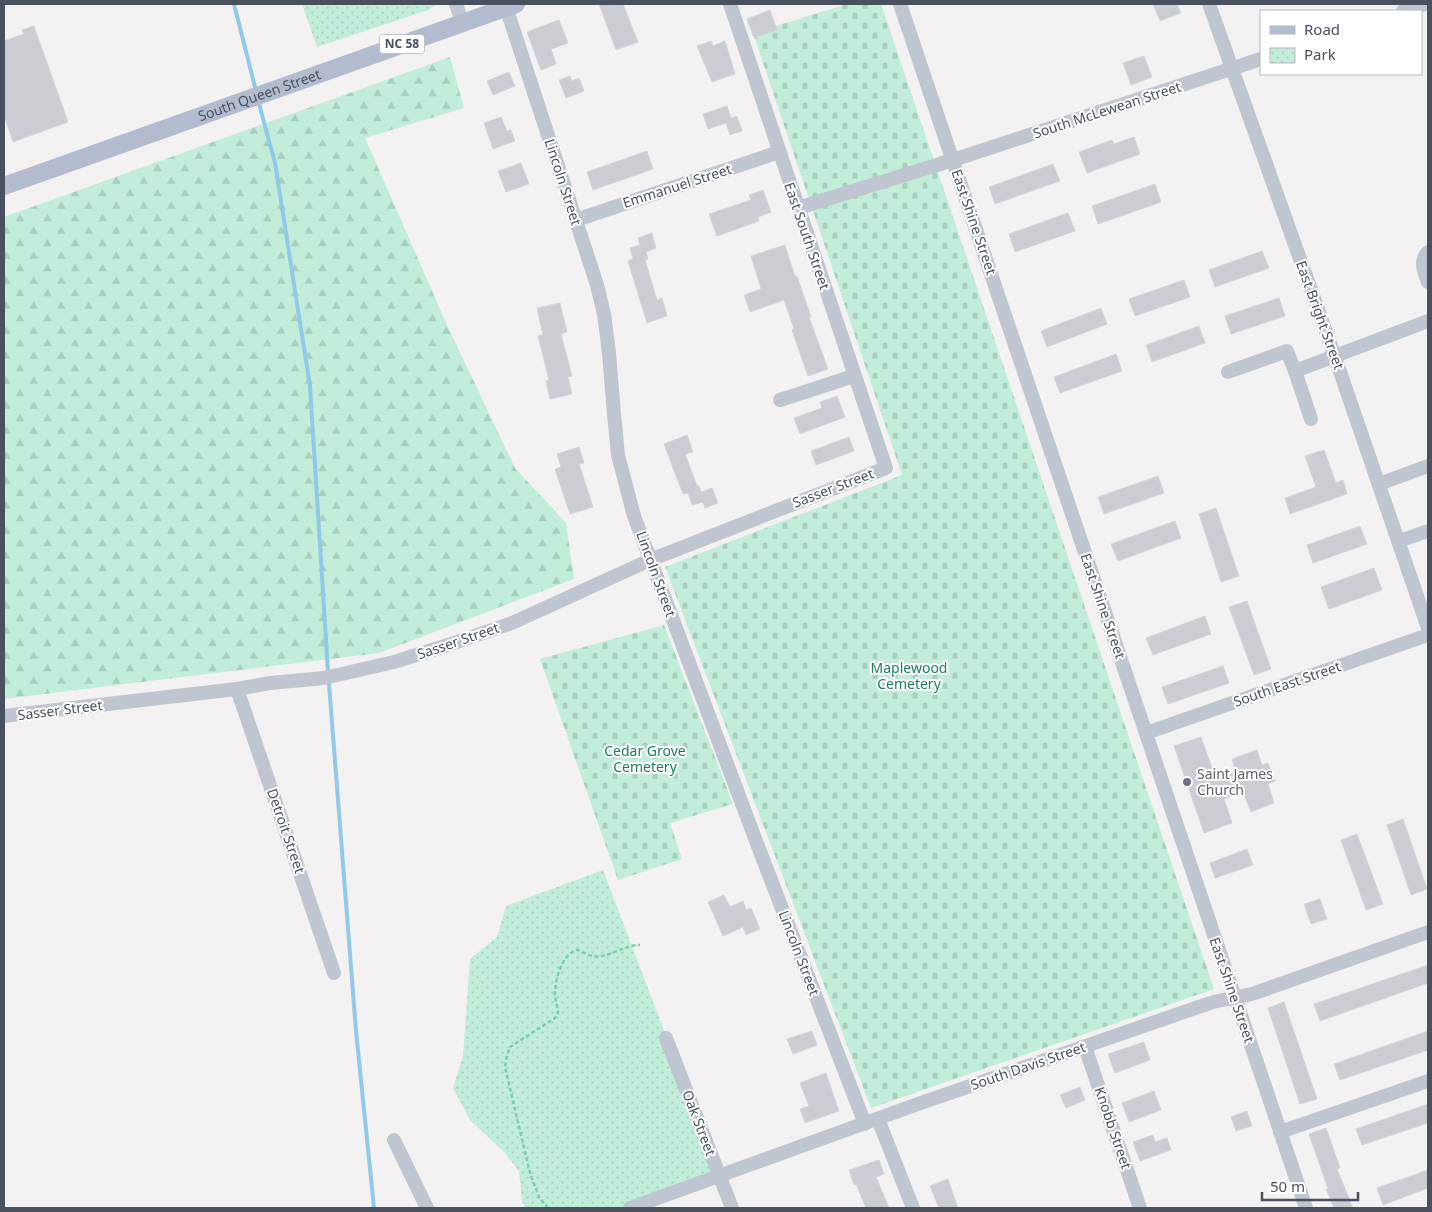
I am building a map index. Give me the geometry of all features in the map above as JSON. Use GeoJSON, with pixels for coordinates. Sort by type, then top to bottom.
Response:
{"type":"FeatureCollection","features":[{"type":"Feature","properties":{"kind":"main road","name":"South Queen Street"},"geometry":{"type":"LineString","coordinates":[[4,186],[511,5]]}},
{"type":"Feature","properties":{"kind":"street"},"geometry":{"type":"LineString","coordinates":[[456,4],[462,22]]}},
{"type":"Feature","properties":{"kind":"street","name":"East South Street"},"geometry":{"type":"LineString","coordinates":[[730,4],[886,468]]}},
{"type":"Feature","properties":{"kind":"street","name":"East Shine Street"},"geometry":{"type":"LineString","coordinates":[[900,4],[1306,1208]]}},
{"type":"Feature","properties":{"kind":"street","name":"East Bright Street"},"geometry":{"type":"LineString","coordinates":[[1209,4],[1335,356],[1428,628]]}},
{"type":"Feature","properties":{"kind":"street"},"geometry":{"type":"LineString","coordinates":[[1406,10],[1425,4]]}},
{"type":"Feature","properties":{"kind":"street","name":"Lincoln Street"},"geometry":{"type":"LineString","coordinates":[[511,5],[597,285],[604,314],[618,455],[634,516],[865,1124]]}},
{"type":"Feature","properties":{"kind":"street","name":"South McLewean Street"},"geometry":{"type":"LineString","coordinates":[[798,208],[953,160],[1260,59]]}},
{"type":"Feature","properties":{"kind":"street","name":"Emmanuel Street"},"geometry":{"type":"LineString","coordinates":[[576,220],[779,152]]}},
{"type":"Feature","properties":{"kind":"street"},"geometry":{"type":"LineString","coordinates":[[1428,252],[1424,256],[1422,265],[1428,282]]}},
{"type":"Feature","properties":{"kind":"street"},"geometry":{"type":"LineString","coordinates":[[1295,371],[1428,321]]}},
{"type":"Feature","properties":{"kind":"street"},"geometry":{"type":"LineString","coordinates":[[1228,372],[1287,351],[1311,419]]}},
{"type":"Feature","properties":{"kind":"street"},"geometry":{"type":"LineString","coordinates":[[780,400],[854,376]]}},
{"type":"Feature","properties":{"kind":"street"},"geometry":{"type":"LineString","coordinates":[[1379,484],[1428,466]]}},
{"type":"Feature","properties":{"kind":"street","name":"Sasser Street"},"geometry":{"type":"LineString","coordinates":[[4,716],[324,678],[394,662],[512,623],[650,560],[886,468]]}},
{"type":"Feature","properties":{"kind":"street"},"geometry":{"type":"LineString","coordinates":[[1399,541],[1428,530]]}},
{"type":"Feature","properties":{"kind":"street","name":"South East Street"},"geometry":{"type":"LineString","coordinates":[[1146,733],[1428,635]]}},
{"type":"Feature","properties":{"kind":"street","name":"Detroit Street"},"geometry":{"type":"LineString","coordinates":[[238,689],[334,973]]}},
{"type":"Feature","properties":{"kind":"street","name":"South Davis Street"},"geometry":{"type":"LineString","coordinates":[[630,1208],[1218,1000],[1261,991],[1428,932]]}},
{"type":"Feature","properties":{"kind":"street","name":"Oak Street"},"geometry":{"type":"LineString","coordinates":[[666,1038],[732,1208]]}},
{"type":"Feature","properties":{"kind":"street","name":"Knobb Street"},"geometry":{"type":"LineString","coordinates":[[1085,1047],[1140,1208]]}},
{"type":"Feature","properties":{"kind":"street"},"geometry":{"type":"LineString","coordinates":[[1280,1132],[1428,1081]]}},
{"type":"Feature","properties":{"kind":"street"},"geometry":{"type":"LineString","coordinates":[[878,1119],[913,1208]]}},
{"type":"Feature","properties":{"kind":"street"},"geometry":{"type":"LineString","coordinates":[[394,1140],[427,1208]]}},
{"type":"Feature","properties":{"kind":"path"},"geometry":{"type":"LineString","coordinates":[[548,1208],[539,1197],[530,1174],[505,1067],[507,1055],[510,1047],[555,1018],[558,1014],[555,992],[559,973],[565,958],[571,952],[577,950],[590,956],[598,956],[626,946],[640,945]]}},
{"type":"Feature","properties":{"kind":"green space"},"geometry":{"type":"Polygon","coordinates":[[[302,4],[438,4],[428,10],[317,47],[302,4]]]}},
{"type":"Feature","properties":{"kind":"green space","name":"Maplewood Cemetery"},"geometry":{"type":"Polygon","coordinates":[[[847,4],[881,4],[1214,989],[871,1108],[665,567],[902,475],[753,33],[847,4]]]}},
{"type":"Feature","properties":{"kind":"green space"},"geometry":{"type":"Polygon","coordinates":[[[450,57],[464,108],[365,138],[447,325],[515,468],[566,523],[574,579],[379,653],[4,699],[4,217],[450,57]]]}},
{"type":"Feature","properties":{"kind":"green space","name":"Cedar Grove Cemetery"},"geometry":{"type":"Polygon","coordinates":[[[664,625],[733,804],[670,823],[682,859],[618,880],[540,659],[664,625]]]}},
{"type":"Feature","properties":{"kind":"green space"},"geometry":{"type":"Polygon","coordinates":[[[603,870],[719,1175],[627,1208],[525,1208],[522,1201],[519,1171],[505,1153],[470,1120],[453,1088],[463,1056],[470,959],[497,937],[506,906],[603,870]]]}},
{"type":"Feature","properties":{"kind":"building"},"geometry":{"type":"Polygon","coordinates":[[[599,4],[623,4],[638,42],[616,50],[599,4]]]}},
{"type":"Feature","properties":{"kind":"building"},"geometry":{"type":"Polygon","coordinates":[[[1153,4],[1177,4],[1181,13],[1160,21],[1153,4]]]}},
{"type":"Feature","properties":{"kind":"building"},"geometry":{"type":"Polygon","coordinates":[[[770,10],[777,30],[754,38],[747,19],[770,10]]]}},
{"type":"Feature","properties":{"kind":"building"},"geometry":{"type":"Polygon","coordinates":[[[559,20],[568,43],[551,49],[556,64],[541,70],[527,32],[559,20]]]}},
{"type":"Feature","properties":{"kind":"building"},"geometry":{"type":"Polygon","coordinates":[[[34,26],[68,122],[13,142],[4,115],[4,41],[24,34],[22,30],[34,26]]]}},
{"type":"Feature","properties":{"kind":"building"},"geometry":{"type":"Polygon","coordinates":[[[711,41],[713,46],[725,41],[735,74],[712,82],[697,46],[711,41]]]}},
{"type":"Feature","properties":{"kind":"building"},"geometry":{"type":"Polygon","coordinates":[[[1144,56],[1152,77],[1131,85],[1123,63],[1144,56]]]}},
{"type":"Feature","properties":{"kind":"building"},"geometry":{"type":"Polygon","coordinates":[[[509,72],[515,86],[493,95],[487,81],[509,72]]]}},
{"type":"Feature","properties":{"kind":"building"},"geometry":{"type":"Polygon","coordinates":[[[570,76],[572,81],[579,78],[584,91],[566,98],[559,80],[570,76]]]}},
{"type":"Feature","properties":{"kind":"building"},"geometry":{"type":"Polygon","coordinates":[[[727,106],[731,118],[737,116],[742,131],[730,135],[726,123],[708,129],[703,114],[727,106]]]}},
{"type":"Feature","properties":{"kind":"building"},"geometry":{"type":"Polygon","coordinates":[[[501,117],[507,131],[511,130],[515,141],[493,149],[484,123],[501,117]]]}},
{"type":"Feature","properties":{"kind":"building"},"geometry":{"type":"Polygon","coordinates":[[[1134,137],[1140,154],[1087,173],[1079,152],[1112,140],[1114,144],[1134,137]]]}},
{"type":"Feature","properties":{"kind":"building"},"geometry":{"type":"Polygon","coordinates":[[[647,151],[653,169],[593,190],[587,172],[647,151]]]}},
{"type":"Feature","properties":{"kind":"building"},"geometry":{"type":"Polygon","coordinates":[[[521,163],[529,184],[506,192],[498,171],[521,163]]]}},
{"type":"Feature","properties":{"kind":"building"},"geometry":{"type":"Polygon","coordinates":[[[1053,164],[1060,181],[995,204],[989,187],[1053,164]]]}},
{"type":"Feature","properties":{"kind":"building"},"geometry":{"type":"Polygon","coordinates":[[[1155,184],[1161,202],[1098,224],[1092,206],[1155,184]]]}},
{"type":"Feature","properties":{"kind":"building"},"geometry":{"type":"Polygon","coordinates":[[[763,190],[771,212],[758,217],[759,221],[717,236],[709,214],[751,200],[749,195],[763,190]]]}},
{"type":"Feature","properties":{"kind":"building"},"geometry":{"type":"Polygon","coordinates":[[[1068,213],[1075,231],[1015,252],[1009,234],[1068,213]]]}},
{"type":"Feature","properties":{"kind":"building"},"geometry":{"type":"Polygon","coordinates":[[[652,233],[656,248],[646,252],[648,259],[645,260],[657,300],[662,298],[667,316],[647,323],[628,261],[633,259],[630,248],[640,245],[638,238],[652,233]]]}},
{"type":"Feature","properties":{"kind":"building"},"geometry":{"type":"Polygon","coordinates":[[[785,245],[828,369],[808,376],[784,300],[750,312],[744,295],[761,289],[751,256],[785,245]]]}},
{"type":"Feature","properties":{"kind":"building"},"geometry":{"type":"Polygon","coordinates":[[[1262,251],[1269,268],[1215,287],[1209,270],[1262,251]]]}},
{"type":"Feature","properties":{"kind":"building"},"geometry":{"type":"Polygon","coordinates":[[[1184,280],[1190,297],[1135,316],[1129,299],[1184,280]]]}},
{"type":"Feature","properties":{"kind":"building"},"geometry":{"type":"Polygon","coordinates":[[[1279,298],[1285,316],[1231,334],[1225,316],[1279,298]]]}},
{"type":"Feature","properties":{"kind":"building"},"geometry":{"type":"Polygon","coordinates":[[[560,303],[567,332],[561,334],[572,376],[568,377],[572,394],[550,399],[546,381],[549,380],[538,336],[543,335],[537,308],[560,303]]]}},
{"type":"Feature","properties":{"kind":"building"},"geometry":{"type":"Polygon","coordinates":[[[1101,308],[1107,324],[1047,347],[1041,331],[1101,308]]]}},
{"type":"Feature","properties":{"kind":"building"},"geometry":{"type":"Polygon","coordinates":[[[1199,326],[1205,343],[1152,362],[1146,345],[1199,326]]]}},
{"type":"Feature","properties":{"kind":"building"},"geometry":{"type":"Polygon","coordinates":[[[1116,354],[1122,371],[1060,393],[1054,377],[1116,354]]]}},
{"type":"Feature","properties":{"kind":"building"},"geometry":{"type":"Polygon","coordinates":[[[837,396],[845,417],[800,434],[794,418],[822,408],[820,402],[837,396]]]}},
{"type":"Feature","properties":{"kind":"building"},"geometry":{"type":"Polygon","coordinates":[[[687,435],[693,452],[685,454],[697,486],[699,486],[701,492],[712,488],[718,503],[705,508],[703,502],[692,505],[688,493],[683,494],[664,444],[687,435]]]}},
{"type":"Feature","properties":{"kind":"building"},"geometry":{"type":"Polygon","coordinates":[[[849,437],[854,451],[816,465],[811,451],[849,437]]]}},
{"type":"Feature","properties":{"kind":"building"},"geometry":{"type":"Polygon","coordinates":[[[579,447],[584,463],[579,464],[593,507],[570,514],[555,469],[561,467],[557,454],[579,447]]]}},
{"type":"Feature","properties":{"kind":"building"},"geometry":{"type":"Polygon","coordinates":[[[1324,450],[1336,483],[1343,480],[1347,494],[1290,514],[1285,498],[1316,487],[1305,456],[1324,450]]]}},
{"type":"Feature","properties":{"kind":"building"},"geometry":{"type":"Polygon","coordinates":[[[1158,476],[1164,493],[1104,514],[1098,497],[1158,476]]]}},
{"type":"Feature","properties":{"kind":"building"},"geometry":{"type":"Polygon","coordinates":[[[1216,508],[1239,576],[1221,582],[1199,514],[1216,508]]]}},
{"type":"Feature","properties":{"kind":"building"},"geometry":{"type":"Polygon","coordinates":[[[1175,521],[1181,538],[1118,561],[1111,544],[1175,521]]]}},
{"type":"Feature","properties":{"kind":"building"},"geometry":{"type":"Polygon","coordinates":[[[1360,526],[1367,544],[1313,563],[1307,545],[1360,526]]]}},
{"type":"Feature","properties":{"kind":"building"},"geometry":{"type":"Polygon","coordinates":[[[1374,568],[1382,590],[1329,609],[1321,587],[1374,568]]]}},
{"type":"Feature","properties":{"kind":"building"},"geometry":{"type":"Polygon","coordinates":[[[1247,601],[1271,669],[1254,675],[1229,607],[1247,601]]]}},
{"type":"Feature","properties":{"kind":"building"},"geometry":{"type":"Polygon","coordinates":[[[1205,616],[1211,634],[1153,655],[1146,638],[1205,616]]]}},
{"type":"Feature","properties":{"kind":"building"},"geometry":{"type":"Polygon","coordinates":[[[1223,666],[1229,683],[1168,704],[1162,687],[1223,666]]]}},
{"type":"Feature","properties":{"kind":"building"},"geometry":{"type":"Polygon","coordinates":[[[1201,737],[1216,779],[1236,772],[1232,759],[1257,750],[1262,765],[1268,763],[1275,781],[1268,784],[1274,803],[1251,812],[1243,792],[1224,799],[1232,823],[1204,833],[1174,746],[1201,737]]]}},
{"type":"Feature","properties":{"kind":"building"},"geometry":{"type":"Polygon","coordinates":[[[1403,819],[1427,889],[1411,895],[1387,825],[1403,819]]]}},
{"type":"Feature","properties":{"kind":"building"},"geometry":{"type":"Polygon","coordinates":[[[1357,834],[1383,904],[1366,910],[1341,840],[1357,834]]]}},
{"type":"Feature","properties":{"kind":"building"},"geometry":{"type":"Polygon","coordinates":[[[1247,849],[1253,865],[1215,878],[1210,863],[1247,849]]]}},
{"type":"Feature","properties":{"kind":"building"},"geometry":{"type":"Polygon","coordinates":[[[724,895],[730,907],[743,901],[746,910],[751,908],[760,929],[746,935],[743,927],[723,936],[708,902],[724,895]]]}},
{"type":"Feature","properties":{"kind":"building"},"geometry":{"type":"Polygon","coordinates":[[[1320,899],[1327,919],[1311,924],[1304,904],[1320,899]]]}},
{"type":"Feature","properties":{"kind":"building"},"geometry":{"type":"Polygon","coordinates":[[[1428,965],[1428,983],[1320,1021],[1314,1004],[1428,965]]]}},
{"type":"Feature","properties":{"kind":"building"},"geometry":{"type":"Polygon","coordinates":[[[1284,1002],[1317,1099],[1300,1104],[1268,1008],[1284,1002]]]}},
{"type":"Feature","properties":{"kind":"building"},"geometry":{"type":"Polygon","coordinates":[[[812,1031],[817,1045],[793,1054],[787,1039],[812,1031]]]}},
{"type":"Feature","properties":{"kind":"building"},"geometry":{"type":"Polygon","coordinates":[[[1428,1031],[1428,1050],[1340,1080],[1334,1064],[1428,1031]]]}},
{"type":"Feature","properties":{"kind":"building"},"geometry":{"type":"Polygon","coordinates":[[[1144,1042],[1150,1060],[1115,1073],[1108,1054],[1144,1042]]]}},
{"type":"Feature","properties":{"kind":"building"},"geometry":{"type":"Polygon","coordinates":[[[826,1073],[839,1111],[805,1123],[800,1109],[809,1106],[800,1083],[826,1073]]]}},
{"type":"Feature","properties":{"kind":"building"},"geometry":{"type":"Polygon","coordinates":[[[1080,1087],[1085,1100],[1066,1108],[1060,1095],[1080,1087]]]}},
{"type":"Feature","properties":{"kind":"building"},"geometry":{"type":"Polygon","coordinates":[[[1154,1091],[1161,1110],[1129,1122],[1122,1103],[1154,1091]]]}},
{"type":"Feature","properties":{"kind":"building"},"geometry":{"type":"Polygon","coordinates":[[[1428,1104],[1428,1123],[1362,1145],[1356,1129],[1428,1104]]]}},
{"type":"Feature","properties":{"kind":"building"},"geometry":{"type":"Polygon","coordinates":[[[1247,1111],[1252,1126],[1236,1131],[1231,1117],[1247,1111]]]}},
{"type":"Feature","properties":{"kind":"building"},"geometry":{"type":"Polygon","coordinates":[[[1326,1128],[1340,1168],[1337,1169],[1353,1208],[1334,1208],[1326,1189],[1328,1189],[1309,1134],[1326,1128]]]}},
{"type":"Feature","properties":{"kind":"building"},"geometry":{"type":"Polygon","coordinates":[[[1153,1135],[1155,1142],[1167,1138],[1171,1150],[1140,1161],[1133,1142],[1153,1135]]]}},
{"type":"Feature","properties":{"kind":"building"},"geometry":{"type":"Polygon","coordinates":[[[879,1160],[884,1174],[876,1177],[889,1208],[866,1208],[856,1184],[854,1185],[849,1170],[879,1160]]]}},
{"type":"Feature","properties":{"kind":"building"},"geometry":{"type":"Polygon","coordinates":[[[1428,1170],[1428,1188],[1383,1205],[1377,1188],[1428,1170]]]}},
{"type":"Feature","properties":{"kind":"building"},"geometry":{"type":"Polygon","coordinates":[[[948,1179],[958,1208],[939,1208],[930,1186],[948,1179]]]}},
{"type":"Feature","properties":{"kind":"waterway"},"geometry":{"type":"LineString","coordinates":[[234,4],[256,91]]}},
{"type":"Feature","properties":{"kind":"waterway"},"geometry":{"type":"LineString","coordinates":[[258,100],[275,163],[310,386],[328,672]]}},
{"type":"Feature","properties":{"kind":"waterway"},"geometry":{"type":"LineString","coordinates":[[329,684],[356,1031],[374,1208]]}},
{"type":"Feature","properties":{"kind":"place","name":"Saint James Church"},"geometry":{"type":"Point","coordinates":[1187,782]}}]}
